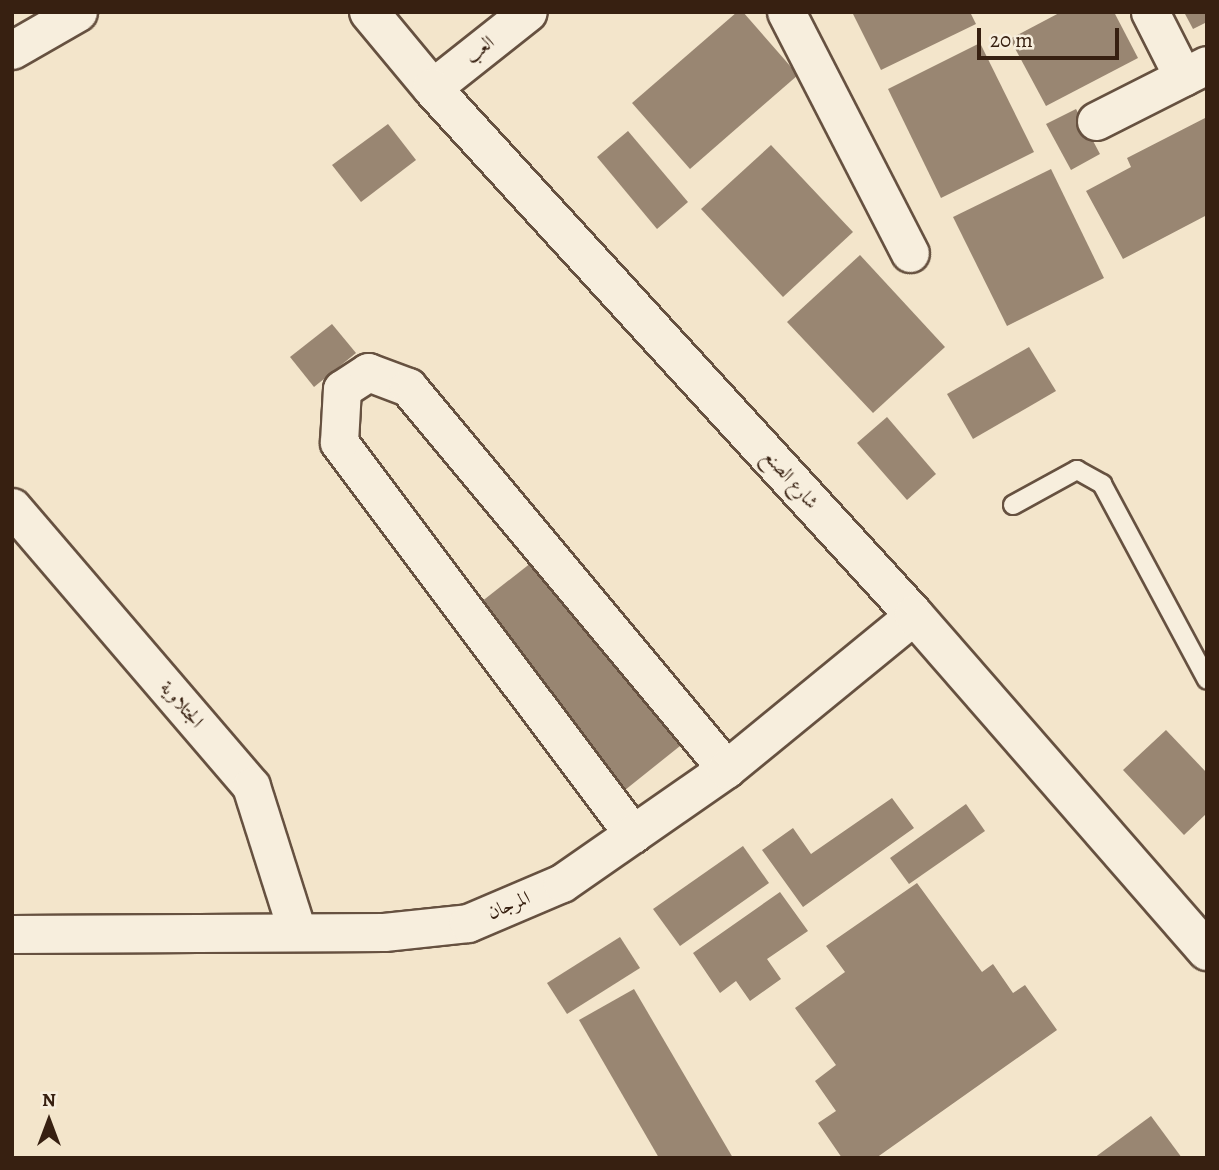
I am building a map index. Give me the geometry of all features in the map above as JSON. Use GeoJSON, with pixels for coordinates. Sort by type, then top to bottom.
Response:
{"type":"FeatureCollection","features":[{"type":"Feature","properties":{"kind":"street"},"geometry":{"type":"LineString","coordinates":[[12,50],[78,12]]}},
{"type":"Feature","properties":{"kind":"street","name":"شارع الصنع"},"geometry":{"type":"LineString","coordinates":[[369,12],[432,88],[914,615],[1207,951]]}},
{"type":"Feature","properties":{"kind":"street","name":"العب"},"geometry":{"type":"LineString","coordinates":[[432,88],[528,12]]}},
{"type":"Feature","properties":{"kind":"street"},"geometry":{"type":"LineString","coordinates":[[786,12],[910,253]]}},
{"type":"Feature","properties":{"kind":"street"},"geometry":{"type":"LineString","coordinates":[[1096,121],[1195,71],[1150,12]]}},
{"type":"Feature","properties":{"kind":"street"},"geometry":{"type":"LineString","coordinates":[[633,834],[339,442],[342,389],[368,372],[408,387],[726,769]]}},
{"type":"Feature","properties":{"kind":"street","name":"الجتلاوية"},"geometry":{"type":"LineString","coordinates":[[12,507],[251,786],[297,931]]}},
{"type":"Feature","properties":{"kind":"street","name":"المرجان"},"geometry":{"type":"LineString","coordinates":[[12,934],[384,932],[468,923],[562,883],[633,834],[726,769],[914,615]]}},
{"type":"Feature","properties":{"kind":"lane"},"geometry":{"type":"LineString","coordinates":[[1013,505],[1077,470],[1102,484],[1207,680]]}},
{"type":"Feature","properties":{"kind":"building"},"geometry":{"type":"Polygon","coordinates":[[[737,12],[743,12],[798,75],[690,169],[632,103],[737,12]]]}},
{"type":"Feature","properties":{"kind":"building"},"geometry":{"type":"Polygon","coordinates":[[[852,12],[970,12],[976,24],[881,70],[852,12]]]}},
{"type":"Feature","properties":{"kind":"building"},"geometry":{"type":"Polygon","coordinates":[[[1061,12],[1114,12],[1138,58],[1046,106],[1010,39],[1061,12]]]}},
{"type":"Feature","properties":{"kind":"building"},"geometry":{"type":"Polygon","coordinates":[[[1184,12],[1207,12],[1207,22],[1193,29],[1184,12]]]}},
{"type":"Feature","properties":{"kind":"building"},"geometry":{"type":"Polygon","coordinates":[[[980,43],[1034,152],[941,198],[888,89],[980,43]]]}},
{"type":"Feature","properties":{"kind":"building"},"geometry":{"type":"Polygon","coordinates":[[[1076,109],[1100,154],[1071,170],[1046,124],[1076,109]]]}},
{"type":"Feature","properties":{"kind":"building"},"geometry":{"type":"Polygon","coordinates":[[[1207,117],[1207,215],[1123,259],[1086,191],[1131,167],[1127,158],[1207,117]]]}},
{"type":"Feature","properties":{"kind":"building"},"geometry":{"type":"Polygon","coordinates":[[[388,124],[416,160],[361,202],[332,165],[388,124]]]}},
{"type":"Feature","properties":{"kind":"building"},"geometry":{"type":"Polygon","coordinates":[[[628,131],[688,202],[657,229],[597,157],[628,131]]]}},
{"type":"Feature","properties":{"kind":"building"},"geometry":{"type":"Polygon","coordinates":[[[771,145],[853,232],[783,297],[701,209],[771,145]]]}},
{"type":"Feature","properties":{"kind":"building"},"geometry":{"type":"Polygon","coordinates":[[[1051,169],[1104,278],[1007,326],[953,217],[1051,169]]]}},
{"type":"Feature","properties":{"kind":"building"},"geometry":{"type":"Polygon","coordinates":[[[860,255],[945,347],[873,413],[787,322],[860,255]]]}},
{"type":"Feature","properties":{"kind":"building"},"geometry":{"type":"Polygon","coordinates":[[[332,324],[356,353],[314,387],[290,357],[332,324]]]}},
{"type":"Feature","properties":{"kind":"building"},"geometry":{"type":"Polygon","coordinates":[[[1029,347],[1056,391],[973,439],[947,394],[1029,347]]]}},
{"type":"Feature","properties":{"kind":"building"},"geometry":{"type":"Polygon","coordinates":[[[887,417],[936,474],[907,500],[857,443],[887,417]]]}},
{"type":"Feature","properties":{"kind":"building"},"geometry":{"type":"Polygon","coordinates":[[[536,559],[685,742],[625,790],[476,606],[536,559]]]}},
{"type":"Feature","properties":{"kind":"building"},"geometry":{"type":"Polygon","coordinates":[[[1166,730],[1207,773],[1207,813],[1184,835],[1123,770],[1166,730]]]}},
{"type":"Feature","properties":{"kind":"building"},"geometry":{"type":"Polygon","coordinates":[[[892,798],[914,828],[803,907],[762,850],[793,828],[811,854],[892,798]]]}},
{"type":"Feature","properties":{"kind":"building"},"geometry":{"type":"Polygon","coordinates":[[[966,804],[985,831],[909,884],[890,858],[966,804]]]}},
{"type":"Feature","properties":{"kind":"building"},"geometry":{"type":"Polygon","coordinates":[[[743,846],[769,883],[680,946],[653,909],[743,846]]]}},
{"type":"Feature","properties":{"kind":"building"},"geometry":{"type":"Polygon","coordinates":[[[917,883],[982,972],[993,964],[1013,993],[1025,985],[1057,1030],[876,1158],[842,1158],[818,1123],[836,1111],[815,1081],[836,1065],[795,1008],[845,972],[826,946],[917,883]]]}},
{"type":"Feature","properties":{"kind":"building"},"geometry":{"type":"Polygon","coordinates":[[[780,892],[808,931],[767,959],[781,979],[750,1001],[736,981],[720,993],[693,953],[780,892]]]}},
{"type":"Feature","properties":{"kind":"building"},"geometry":{"type":"Polygon","coordinates":[[[620,937],[640,968],[567,1014],[547,983],[620,937]]]}},
{"type":"Feature","properties":{"kind":"building"},"geometry":{"type":"Polygon","coordinates":[[[634,989],[733,1158],[659,1158],[579,1020],[634,989]]]}},
{"type":"Feature","properties":{"kind":"building"},"geometry":{"type":"Polygon","coordinates":[[[1151,1116],[1182,1158],[1094,1158],[1151,1116]]]}}]}
